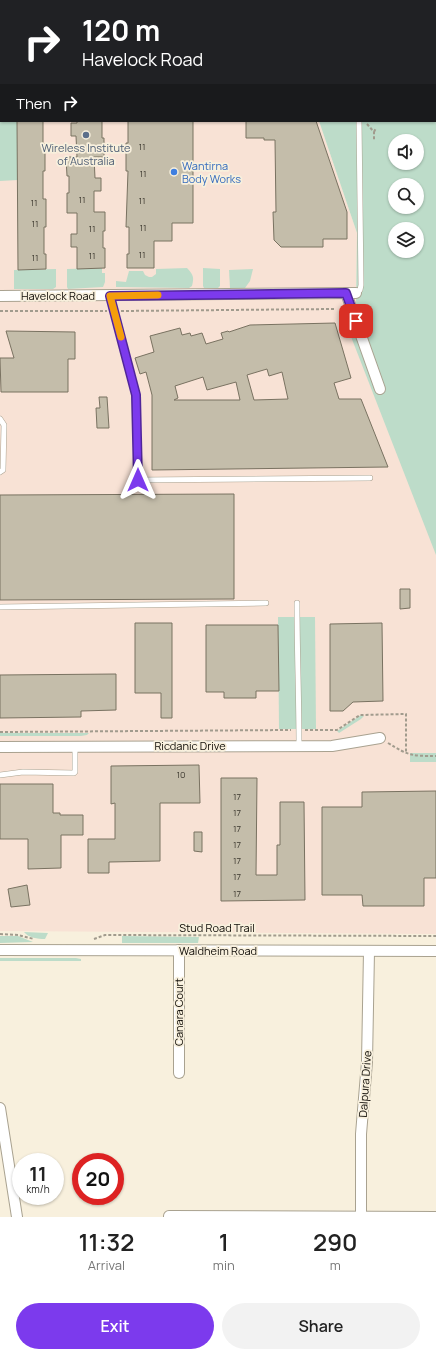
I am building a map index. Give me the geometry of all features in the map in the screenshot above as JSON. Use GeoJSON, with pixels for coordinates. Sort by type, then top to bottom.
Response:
{"type":"FeatureCollection","features":[{"type":"Feature","properties":{"kind":"street","name":"Havelock Road"},"geometry":{"type":"LineString","coordinates":[[0,296],[351,293]]}},
{"type":"Feature","properties":{"kind":"street"},"geometry":{"type":"LineString","coordinates":[[351,293],[380,389]]}},
{"type":"Feature","properties":{"kind":"street","name":"Ricdanic Drive"},"geometry":{"type":"LineString","coordinates":[[0,747],[332,746],[380,738]]}},
{"type":"Feature","properties":{"kind":"street","name":"Waldheim Road"},"geometry":{"type":"LineString","coordinates":[[0,950],[436,951]]}},
{"type":"Feature","properties":{"kind":"street","name":"Canara Court"},"geometry":{"type":"LineString","coordinates":[[179,950],[180,1073]]}},
{"type":"Feature","properties":{"kind":"street","name":"Dalpura Drive"},"geometry":{"type":"LineString","coordinates":[[361,1216],[361,1134],[367,1062],[369,951]]}},
{"type":"Feature","properties":{"kind":"street"},"geometry":{"type":"LineString","coordinates":[[0,1108],[17,1217]]}},
{"type":"Feature","properties":{"kind":"street"},"geometry":{"type":"LineString","coordinates":[[169,1216],[436,1217]]}},
{"type":"Feature","properties":{"kind":"lane"},"geometry":{"type":"LineString","coordinates":[[351,293],[360,290],[361,285],[359,122]]}},
{"type":"Feature","properties":{"kind":"lane"},"geometry":{"type":"LineString","coordinates":[[110,296],[136,395],[138,480],[370,478]]}},
{"type":"Feature","properties":{"kind":"lane"},"geometry":{"type":"LineString","coordinates":[[0,418],[4,425],[4,432],[3,470],[0,472]]}},
{"type":"Feature","properties":{"kind":"lane"},"geometry":{"type":"LineString","coordinates":[[0,607],[266,603]]}},
{"type":"Feature","properties":{"kind":"lane"},"geometry":{"type":"LineString","coordinates":[[297,603],[299,746]]}},
{"type":"Feature","properties":{"kind":"lane"},"geometry":{"type":"LineString","coordinates":[[0,775],[23,772],[74,773],[75,747]]}},
{"type":"Feature","properties":{"kind":"path"},"geometry":{"type":"LineString","coordinates":[[366,122],[374,132]]}},
{"type":"Feature","properties":{"kind":"path"},"geometry":{"type":"LineString","coordinates":[[374,141],[374,132],[376,128]]}},
{"type":"Feature","properties":{"kind":"path"},"geometry":{"type":"LineString","coordinates":[[0,311],[334,309]]}},
{"type":"Feature","properties":{"kind":"path"},"geometry":{"type":"LineString","coordinates":[[0,732],[337,730],[360,714],[406,714],[406,753]]}},
{"type":"Feature","properties":{"kind":"path"},"geometry":{"type":"LineString","coordinates":[[380,738],[413,756],[436,756]]}},
{"type":"Feature","properties":{"kind":"path"},"geometry":{"type":"LineString","coordinates":[[0,934],[18,935],[38,939]]}},
{"type":"Feature","properties":{"kind":"path","name":"Stud Road Trail"},"geometry":{"type":"LineString","coordinates":[[92,940],[105,935],[436,936]]}},
{"type":"Feature","properties":{"kind":"shaded area"},"geometry":{"type":"Polygon","coordinates":[[[0,122],[319,122],[357,233],[356,305],[436,509],[436,753],[410,753],[410,761],[436,762],[436,934],[0,931],[0,122]]]}},
{"type":"Feature","properties":{"kind":"green space"},"geometry":{"type":"Polygon","coordinates":[[[0,122],[17,122],[18,180],[0,181],[0,122]]]}},
{"type":"Feature","properties":{"kind":"green space"},"geometry":{"type":"Polygon","coordinates":[[[319,122],[436,122],[436,555],[341,311],[358,311],[356,305],[357,233],[319,122]]]}},
{"type":"Feature","properties":{"kind":"green space"},"geometry":{"type":"Polygon","coordinates":[[[102,268],[102,273],[105,273],[105,282],[103,287],[68,289],[67,269],[102,268]]]}},
{"type":"Feature","properties":{"kind":"green space"},"geometry":{"type":"Polygon","coordinates":[[[187,268],[193,279],[192,286],[189,288],[116,287],[116,281],[126,282],[129,271],[143,271],[145,275],[152,277],[156,274],[156,269],[187,268]]]}},
{"type":"Feature","properties":{"kind":"green space"},"geometry":{"type":"Polygon","coordinates":[[[203,268],[220,269],[220,286],[218,288],[204,288],[203,268]]]}},
{"type":"Feature","properties":{"kind":"green space"},"geometry":{"type":"Polygon","coordinates":[[[56,269],[56,287],[53,289],[14,289],[14,270],[56,269]]]}},
{"type":"Feature","properties":{"kind":"green space"},"geometry":{"type":"Polygon","coordinates":[[[253,269],[250,281],[245,288],[230,288],[229,270],[253,269]]]}},
{"type":"Feature","properties":{"kind":"green space"},"geometry":{"type":"Polygon","coordinates":[[[278,617],[315,617],[316,729],[279,729],[278,617]]]}},
{"type":"Feature","properties":{"kind":"green space"},"geometry":{"type":"Polygon","coordinates":[[[361,715],[364,716],[361,719],[339,733],[337,731],[361,715]]]}},
{"type":"Feature","properties":{"kind":"green space"},"geometry":{"type":"Polygon","coordinates":[[[0,733],[89,733],[81,736],[0,736],[0,733]]]}},
{"type":"Feature","properties":{"kind":"green space"},"geometry":{"type":"Polygon","coordinates":[[[410,753],[436,753],[436,762],[410,762],[410,753]]]}},
{"type":"Feature","properties":{"kind":"green space"},"geometry":{"type":"Polygon","coordinates":[[[24,932],[48,933],[45,939],[42,939],[31,937],[24,932]]]}},
{"type":"Feature","properties":{"kind":"green space"},"geometry":{"type":"Polygon","coordinates":[[[0,936],[18,936],[33,942],[0,943],[0,936]]]}},
{"type":"Feature","properties":{"kind":"green space"},"geometry":{"type":"Polygon","coordinates":[[[122,936],[199,937],[198,943],[122,943],[122,936]]]}},
{"type":"Feature","properties":{"kind":"green space"},"geometry":{"type":"Polygon","coordinates":[[[0,958],[76,958],[81,959],[81,961],[0,961],[0,958]]]}},
{"type":"Feature","properties":{"kind":"building"},"geometry":{"type":"Polygon","coordinates":[[[17,122],[43,122],[45,171],[43,171],[43,199],[46,199],[44,254],[46,254],[46,269],[18,270],[17,122]]]}},
{"type":"Feature","properties":{"kind":"building"},"geometry":{"type":"Polygon","coordinates":[[[102,122],[104,157],[94,157],[95,178],[101,178],[101,191],[94,191],[94,212],[105,212],[103,248],[105,248],[105,268],[77,269],[77,247],[71,247],[71,234],[77,234],[77,213],[67,213],[69,176],[67,176],[66,157],[77,157],[76,136],[71,136],[71,123],[102,122]]]}},
{"type":"Feature","properties":{"kind":"building"},"geometry":{"type":"Polygon","coordinates":[[[128,122],[193,122],[193,223],[172,223],[172,241],[154,241],[154,268],[127,268],[127,254],[129,254],[129,227],[126,227],[128,171],[126,171],[126,143],[128,143],[128,122]]]}},
{"type":"Feature","properties":{"kind":"building"},"geometry":{"type":"Polygon","coordinates":[[[246,122],[316,122],[347,212],[347,239],[323,239],[323,247],[281,247],[274,240],[273,212],[276,212],[275,140],[264,140],[264,138],[246,138],[246,122]]]}},
{"type":"Feature","properties":{"kind":"building"},"geometry":{"type":"Polygon","coordinates":[[[335,323],[351,378],[334,383],[339,399],[361,399],[388,467],[152,470],[152,395],[146,372],[140,374],[135,358],[154,352],[150,336],[180,328],[182,335],[190,333],[191,336],[202,333],[206,344],[223,339],[221,333],[250,325],[335,323]],[[267,369],[247,375],[254,400],[288,399],[282,372],[269,376],[267,369]],[[203,377],[175,386],[178,398],[174,400],[240,400],[236,382],[207,390],[203,377]]]}},
{"type":"Feature","properties":{"kind":"building"},"geometry":{"type":"Polygon","coordinates":[[[6,331],[75,332],[75,359],[68,359],[68,392],[1,392],[0,358],[14,358],[6,331]]]}},
{"type":"Feature","properties":{"kind":"building"},"geometry":{"type":"Polygon","coordinates":[[[99,397],[107,397],[109,428],[97,428],[96,408],[100,408],[99,397]]]}},
{"type":"Feature","properties":{"kind":"building"},"geometry":{"type":"Polygon","coordinates":[[[234,494],[234,599],[0,600],[0,495],[234,494]]]}},
{"type":"Feature","properties":{"kind":"building"},"geometry":{"type":"Polygon","coordinates":[[[400,589],[410,589],[410,608],[400,609],[400,589]]]}},
{"type":"Feature","properties":{"kind":"building"},"geometry":{"type":"Polygon","coordinates":[[[135,623],[172,623],[172,718],[161,718],[161,693],[135,693],[135,623]]]}},
{"type":"Feature","properties":{"kind":"building"},"geometry":{"type":"Polygon","coordinates":[[[382,623],[383,701],[353,702],[343,711],[330,711],[330,624],[382,623]]]}},
{"type":"Feature","properties":{"kind":"building"},"geometry":{"type":"Polygon","coordinates":[[[206,625],[278,625],[279,691],[256,691],[256,698],[224,698],[224,692],[206,692],[206,625]]]}},
{"type":"Feature","properties":{"kind":"building"},"geometry":{"type":"Polygon","coordinates":[[[116,674],[116,710],[81,711],[81,717],[0,718],[0,675],[116,674]]]}},
{"type":"Feature","properties":{"kind":"building"},"geometry":{"type":"Polygon","coordinates":[[[199,765],[200,803],[160,803],[160,861],[109,862],[109,873],[88,873],[88,839],[115,839],[115,803],[111,804],[111,766],[199,765]]]}},
{"type":"Feature","properties":{"kind":"building"},"geometry":{"type":"Polygon","coordinates":[[[221,778],[257,778],[256,875],[277,875],[277,845],[280,845],[280,802],[304,802],[305,900],[221,901],[221,778]]]}},
{"type":"Feature","properties":{"kind":"building"},"geometry":{"type":"Polygon","coordinates":[[[0,784],[53,784],[53,813],[60,813],[60,815],[83,815],[83,835],[61,835],[61,868],[28,869],[28,839],[0,839],[0,784]]]}},
{"type":"Feature","properties":{"kind":"building"},"geometry":{"type":"Polygon","coordinates":[[[436,791],[436,878],[424,878],[424,906],[363,906],[362,895],[322,895],[322,807],[362,807],[362,792],[436,791]]]}},
{"type":"Feature","properties":{"kind":"building"},"geometry":{"type":"Polygon","coordinates":[[[194,832],[202,832],[202,852],[194,851],[194,832]]]}},
{"type":"Feature","properties":{"kind":"building"},"geometry":{"type":"Polygon","coordinates":[[[27,885],[30,905],[11,907],[8,889],[27,885]]]}},
{"type":"Feature","properties":{"kind":"slow traffic"},"geometry":{"type":"LineString","coordinates":[[121,337],[110,296],[158,295]]}},
{"type":"Feature","properties":{"kind":"place","name":"Wireless Institute of Australia"},"geometry":{"type":"Point","coordinates":[86,135]}},
{"type":"Feature","properties":{"kind":"place","name":"Wantirna Body Works"},"geometry":{"type":"Point","coordinates":[174,172]}},
{"type":"Feature","properties":{"kind":"route"},"geometry":{"type":"LineString","coordinates":[[138,480],[138,417],[136,395],[110,296],[346,293],[356,321]]}}]}
